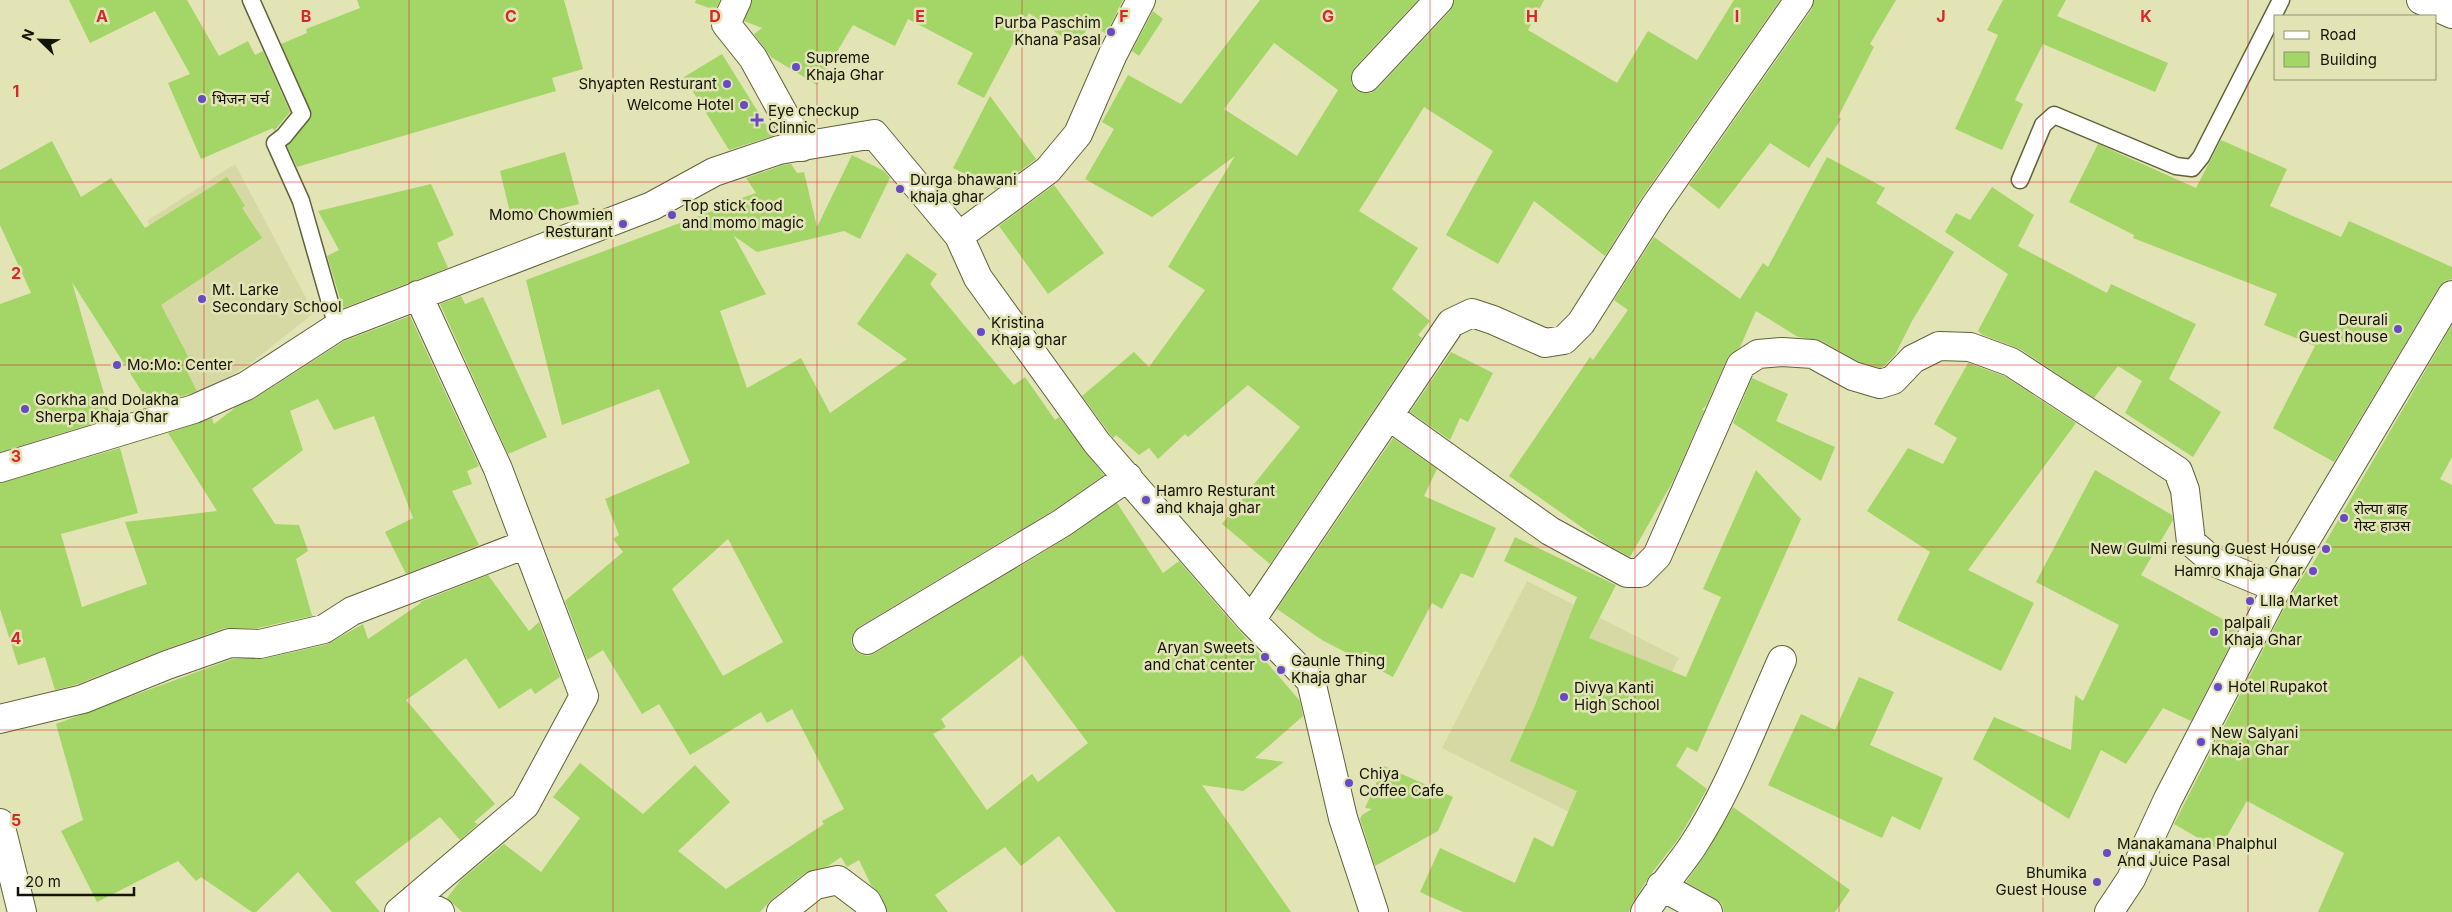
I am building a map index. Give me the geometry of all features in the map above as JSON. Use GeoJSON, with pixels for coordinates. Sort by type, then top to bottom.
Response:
{"type":"FeatureCollection","features":[{"type":"Feature","properties":{"kind":"street"},"geometry":{"type":"LineString","coordinates":[[737,0],[726,24],[753,58],[802,147]]}},
{"type":"Feature","properties":{"kind":"street"},"geometry":{"type":"LineString","coordinates":[[959,236],[1048,170],[1078,134],[1113,54],[1141,0]]}},
{"type":"Feature","properties":{"kind":"street"},"geometry":{"type":"LineString","coordinates":[[1366,78],[1439,0]]}},
{"type":"Feature","properties":{"kind":"street"},"geometry":{"type":"LineString","coordinates":[[1251,620],[1451,324],[1472,314],[1493,320],[1545,343],[1564,340],[1581,323],[1655,206],[1799,0]]}},
{"type":"Feature","properties":{"kind":"street"},"geometry":{"type":"LineString","coordinates":[[2421,0],[2452,14]]}},
{"type":"Feature","properties":{"kind":"street"},"geometry":{"type":"LineString","coordinates":[[0,468],[194,409],[246,386],[337,327],[652,206],[714,172],[778,150],[874,134],[959,236],[978,278],[1097,443],[1251,620],[1311,681],[1343,818],[1374,912]]}},
{"type":"Feature","properties":{"kind":"street"},"geometry":{"type":"LineString","coordinates":[[406,905],[525,805],[584,696],[498,469],[418,295]]}},
{"type":"Feature","properties":{"kind":"street"},"geometry":{"type":"LineString","coordinates":[[2109,912],[2131,879],[2168,799],[2277,588],[2452,295]]}},
{"type":"Feature","properties":{"kind":"street"},"geometry":{"type":"LineString","coordinates":[[1389,416],[1550,531],[1627,573],[1640,573],[1657,556],[1741,364],[1758,354],[1782,352],[1813,354],[1853,376],[1880,384],[1892,380],[1912,360],[1939,346],[1970,347],[2011,362],[2178,471],[2185,490],[2191,542],[2214,562],[2277,588]]}},
{"type":"Feature","properties":{"kind":"street"},"geometry":{"type":"LineString","coordinates":[[867,640],[1062,523],[1128,477]]}},
{"type":"Feature","properties":{"kind":"street"},"geometry":{"type":"LineString","coordinates":[[0,719],[83,699],[167,665],[230,643],[260,644],[324,629],[352,611],[526,544]]}},
{"type":"Feature","properties":{"kind":"street"},"geometry":{"type":"LineString","coordinates":[[1644,912],[1661,886],[1692,847],[1728,781],[1782,660]]}},
{"type":"Feature","properties":{"kind":"street"},"geometry":{"type":"LineString","coordinates":[[0,822],[22,912]]}},
{"type":"Feature","properties":{"kind":"street"},"geometry":{"type":"LineString","coordinates":[[781,912],[815,885],[838,880],[867,902],[872,912]]}},
{"type":"Feature","properties":{"kind":"street"},"geometry":{"type":"LineString","coordinates":[[1661,886],[1708,912]]}},
{"type":"Feature","properties":{"kind":"street"},"geometry":{"type":"LineString","coordinates":[[406,905],[440,912]]}},
{"type":"Feature","properties":{"kind":"lane"},"geometry":{"type":"LineString","coordinates":[[251,0],[302,114],[284,136],[275,142],[301,201],[337,327]]}},
{"type":"Feature","properties":{"kind":"lane"},"geometry":{"type":"LineString","coordinates":[[2020,180],[2043,125],[2054,115],[2176,166],[2192,168],[2201,157],[2281,0]]}},
{"type":"Feature","properties":{"kind":"shaded area","name":"Mt. Larke Secondary School"},"geometry":{"type":"Polygon","coordinates":[[[235,164],[314,313],[247,366],[158,416],[89,285],[164,251],[147,221],[235,164]]]}},
{"type":"Feature","properties":{"kind":"shaded area","name":"Divya Kanti High School"},"geometry":{"type":"Polygon","coordinates":[[[1527,581],[1679,658],[1595,825],[1442,748],[1527,581]]]}},
{"type":"Feature","properties":{"kind":"building"},"geometry":{"type":"Polygon","coordinates":[[[69,0],[187,0],[219,56],[248,41],[255,55],[263,51],[290,112],[274,131],[273,128],[201,159],[168,83],[190,74],[155,11],[90,43],[69,0]]]}},
{"type":"Feature","properties":{"kind":"building"},"geometry":{"type":"Polygon","coordinates":[[[357,0],[564,0],[583,69],[552,78],[556,91],[297,167],[287,146],[312,115],[281,44],[307,33],[306,29],[360,8],[357,0]]]}},
{"type":"Feature","properties":{"kind":"building"},"geometry":{"type":"Polygon","coordinates":[[[696,0],[720,0],[715,10],[695,3],[696,0]]]}},
{"type":"Feature","properties":{"kind":"building"},"geometry":{"type":"Polygon","coordinates":[[[752,0],[1123,0],[1106,34],[1091,24],[1075,46],[1029,13],[984,98],[957,84],[973,53],[908,19],[895,46],[853,25],[817,85],[771,57],[754,34],[762,28],[744,21],[752,0]]]}},
{"type":"Feature","properties":{"kind":"building"},"geometry":{"type":"Polygon","coordinates":[[[1260,0],[1418,0],[1354,68],[1351,75],[1351,83],[1356,90],[1363,93],[1371,93],[1377,89],[1450,11],[1454,0],[1544,0],[1528,30],[1617,83],[1648,31],[1697,60],[1734,0],[1780,0],[1642,197],[1605,256],[1534,201],[1498,264],[1446,235],[1493,151],[1424,107],[1359,211],[1418,248],[1392,289],[1430,321],[1418,335],[1422,338],[1270,564],[1222,524],[1300,427],[1248,385],[1188,437],[1185,434],[1158,459],[1149,448],[1139,455],[1116,435],[1113,438],[1082,396],[1134,352],[1149,367],[1205,290],[1168,267],[1235,156],[1152,217],[1085,179],[1114,129],[1102,122],[1128,75],[1181,104],[1260,0]],[[1274,43],[1224,109],[1297,156],[1338,90],[1274,43]]]}},
{"type":"Feature","properties":{"kind":"building"},"geometry":{"type":"Polygon","coordinates":[[[1814,0],[1896,0],[1870,44],[1874,47],[1838,117],[1841,119],[1809,168],[1770,143],[1719,209],[1689,185],[1812,9],[1814,0]]]}},
{"type":"Feature","properties":{"kind":"building"},"geometry":{"type":"Polygon","coordinates":[[[2003,0],[2066,0],[2057,16],[2168,63],[2155,92],[2043,44],[2015,100],[2023,104],[2002,150],[1955,129],[1998,35],[1987,30],[2003,0]]]}},
{"type":"Feature","properties":{"kind":"building"},"geometry":{"type":"Polygon","coordinates":[[[1153,11],[1163,19],[1139,56],[1132,51],[1153,11]]]}},
{"type":"Feature","properties":{"kind":"building"},"geometry":{"type":"Polygon","coordinates":[[[722,54],[773,136],[729,150],[684,77],[722,54]]]}},
{"type":"Feature","properties":{"kind":"building"},"geometry":{"type":"Polygon","coordinates":[[[990,96],[1036,159],[996,189],[953,168],[990,96]]]}},
{"type":"Feature","properties":{"kind":"building"},"geometry":{"type":"Polygon","coordinates":[[[2221,140],[2287,169],[2270,206],[2341,237],[2349,221],[2452,267],[2452,279],[2445,281],[2439,287],[2334,462],[2273,428],[2315,346],[2264,325],[2277,294],[2133,238],[2134,235],[2069,202],[2098,144],[2196,188],[2221,140]]]}},
{"type":"Feature","properties":{"kind":"building"},"geometry":{"type":"Polygon","coordinates":[[[52,141],[81,197],[111,178],[145,228],[227,177],[245,206],[242,208],[262,238],[161,305],[191,362],[184,366],[197,391],[151,406],[72,282],[111,418],[0,452],[0,304],[31,293],[0,225],[0,170],[52,141]]]}},
{"type":"Feature","properties":{"kind":"building"},"geometry":{"type":"Polygon","coordinates":[[[565,152],[579,204],[512,221],[500,171],[565,152]]]}},
{"type":"Feature","properties":{"kind":"building"},"geometry":{"type":"Polygon","coordinates":[[[852,155],[884,171],[890,178],[860,239],[844,231],[757,252],[734,236],[766,294],[720,311],[747,388],[801,358],[830,413],[907,359],[857,324],[907,253],[937,274],[930,284],[1014,385],[1025,377],[1055,420],[1059,417],[1104,475],[1054,510],[859,627],[853,633],[851,641],[853,648],[860,654],[868,656],[875,653],[1070,536],[1117,503],[1163,573],[1179,561],[1300,701],[1303,716],[1255,758],[1284,762],[1243,791],[1202,785],[1291,912],[1116,912],[1059,836],[1021,866],[1005,847],[935,895],[948,912],[887,912],[881,895],[871,885],[859,860],[847,867],[841,857],[828,866],[805,873],[771,900],[760,912],[462,912],[447,898],[461,880],[504,844],[541,872],[580,818],[553,797],[580,763],[643,814],[695,765],[730,802],[678,851],[726,889],[824,824],[822,821],[844,809],[792,709],[767,723],[761,712],[690,755],[659,704],[642,714],[603,650],[587,660],[565,601],[623,552],[613,539],[619,535],[605,499],[690,463],[659,389],[562,425],[526,280],[734,203],[733,201],[756,193],[746,178],[783,165],[791,164],[797,173],[804,172],[817,227],[852,155]],[[728,539],[672,589],[723,676],[783,642],[728,539]],[[1022,655],[941,719],[946,727],[933,734],[987,810],[1032,774],[1038,782],[1088,743],[1022,655]]]}},
{"type":"Feature","properties":{"kind":"building"},"geometry":{"type":"Polygon","coordinates":[[[1827,157],[1885,188],[1876,203],[1954,252],[1912,321],[1895,355],[1880,368],[1859,362],[1820,340],[1798,337],[1756,311],[1740,347],[1727,359],[1706,406],[1702,409],[1704,411],[1674,479],[1630,557],[1604,543],[1509,476],[1590,357],[1593,360],[1628,310],[1614,300],[1654,237],[1740,299],[1763,263],[1768,267],[1827,157]]]}},
{"type":"Feature","properties":{"kind":"building"},"geometry":{"type":"Polygon","coordinates":[[[431,184],[454,235],[437,243],[448,268],[343,308],[327,256],[339,250],[318,211],[431,184]]]}},
{"type":"Feature","properties":{"kind":"building"},"geometry":{"type":"Polygon","coordinates":[[[1054,185],[1104,253],[1048,294],[999,226],[1054,185]]]}},
{"type":"Feature","properties":{"kind":"building"},"geometry":{"type":"Polygon","coordinates":[[[1992,187],[2034,215],[2018,246],[2107,293],[2111,284],[2196,324],[2169,379],[2221,412],[2193,457],[2125,413],[2142,381],[2118,366],[2094,398],[2020,349],[1983,335],[1978,331],[2008,274],[1945,232],[1956,213],[1970,220],[1992,187]]]}},
{"type":"Feature","properties":{"kind":"building"},"geometry":{"type":"Polygon","coordinates":[[[461,296],[465,304],[483,297],[547,437],[508,454],[440,304],[461,296]]]}},
{"type":"Feature","properties":{"kind":"building"},"geometry":{"type":"Polygon","coordinates":[[[410,316],[479,466],[467,471],[472,484],[452,491],[479,545],[406,574],[385,532],[413,518],[374,416],[334,430],[318,399],[290,411],[303,450],[252,489],[275,524],[299,525],[308,551],[296,559],[312,616],[258,628],[225,628],[78,684],[55,690],[45,657],[18,665],[0,609],[0,483],[120,448],[138,513],[61,534],[82,607],[147,584],[125,522],[217,511],[168,433],[212,418],[214,424],[236,407],[254,399],[344,341],[410,316]]]}},
{"type":"Feature","properties":{"kind":"building"},"geometry":{"type":"Polygon","coordinates":[[[2452,325],[2452,457],[2440,479],[2452,485],[2452,912],[2318,912],[2344,853],[2247,801],[2219,850],[2174,824],[2290,597],[2306,571],[2308,572],[2452,325]]]}},
{"type":"Feature","properties":{"kind":"building"},"geometry":{"type":"Polygon","coordinates":[[[1451,352],[1493,373],[1468,422],[1460,418],[1450,440],[1410,412],[1451,352]]]}},
{"type":"Feature","properties":{"kind":"building"},"geometry":{"type":"Polygon","coordinates":[[[1968,363],[2004,376],[2076,423],[1968,570],[2034,603],[2001,671],[1897,620],[1930,552],[1867,511],[1908,448],[1943,464],[1957,438],[1934,424],[1968,363]]]}},
{"type":"Feature","properties":{"kind":"building"},"geometry":{"type":"Polygon","coordinates":[[[1752,378],[1788,394],[1776,421],[1835,447],[1821,481],[1733,423],[1752,378]]]}},
{"type":"Feature","properties":{"kind":"building"},"geometry":{"type":"Polygon","coordinates":[[[1393,438],[1437,469],[1424,496],[1496,528],[1473,578],[1461,573],[1442,609],[1432,603],[1393,677],[1322,640],[1277,609],[1393,438]]]}},
{"type":"Feature","properties":{"kind":"building"},"geometry":{"type":"Polygon","coordinates":[[[1756,470],[1801,519],[1697,752],[1687,747],[1676,766],[1707,789],[1679,838],[1648,878],[1629,912],[1463,912],[1420,892],[1440,848],[1515,883],[1534,837],[1553,847],[1577,791],[1510,761],[1534,708],[1577,597],[1504,561],[1515,537],[1616,585],[1589,638],[1686,677],[1721,597],[1703,589],[1756,470]]]}},
{"type":"Feature","properties":{"kind":"building"},"geometry":{"type":"Polygon","coordinates":[[[2095,470],[2172,515],[2173,520],[2141,575],[2239,628],[2191,721],[2163,708],[2126,764],[2101,750],[2069,819],[1973,759],[1994,717],[2071,750],[2075,695],[2083,701],[2119,625],[2036,582],[2095,470]]]}},
{"type":"Feature","properties":{"kind":"building"},"geometry":{"type":"Polygon","coordinates":[[[488,575],[529,631],[539,622],[560,677],[535,694],[531,688],[499,709],[466,658],[406,700],[495,804],[474,822],[478,824],[460,840],[440,817],[355,882],[380,912],[332,912],[298,872],[256,912],[252,912],[201,877],[196,881],[178,861],[97,902],[61,831],[83,820],[56,724],[232,659],[263,659],[328,644],[363,624],[368,639],[420,602],[488,575]]]}},
{"type":"Feature","properties":{"kind":"building"},"geometry":{"type":"Polygon","coordinates":[[[1859,677],[1894,692],[1870,745],[1943,778],[1920,830],[1892,816],[1882,838],[1768,785],[1801,714],[1835,730],[1859,677]]]}},
{"type":"Feature","properties":{"kind":"building"},"geometry":{"type":"Polygon","coordinates":[[[1384,766],[1453,797],[1438,831],[1375,866],[1360,819],[1362,815],[1372,809],[1365,808],[1384,766]]]}},
{"type":"Feature","properties":{"kind":"building"},"geometry":{"type":"Polygon","coordinates":[[[1733,807],[1850,890],[1835,912],[1724,912],[1722,904],[1716,899],[1686,882],[1705,855],[1733,807]]]}},
{"type":"Feature","properties":{"kind":"place","name":"Purba Paschim Khana Pasal"},"geometry":{"type":"Point","coordinates":[1111,32]}},
{"type":"Feature","properties":{"kind":"place","name":"Supreme Khaja Ghar"},"geometry":{"type":"Point","coordinates":[796,67]}},
{"type":"Feature","properties":{"kind":"place","name":"Shyapten Resturant"},"geometry":{"type":"Point","coordinates":[727,84]}},
{"type":"Feature","properties":{"kind":"place","name":"भिजन चर्च"},"geometry":{"type":"Point","coordinates":[202,99]}},
{"type":"Feature","properties":{"kind":"place","name":"Welcome Hotel"},"geometry":{"type":"Point","coordinates":[744,105]}},
{"type":"Feature","properties":{"kind":"place","name":"Eye checkup Clinnic"},"geometry":{"type":"Point","coordinates":[757,120]}},
{"type":"Feature","properties":{"kind":"place","name":"Durga bhawani khaja ghar"},"geometry":{"type":"Point","coordinates":[900,189]}},
{"type":"Feature","properties":{"kind":"place","name":"Top stick food and momo magic"},"geometry":{"type":"Point","coordinates":[672,215]}},
{"type":"Feature","properties":{"kind":"place","name":"Momo Chowmien Resturant"},"geometry":{"type":"Point","coordinates":[623,224]}},
{"type":"Feature","properties":{"kind":"place","name":"Mt. Larke Secondary School"},"geometry":{"type":"Point","coordinates":[202,299]}},
{"type":"Feature","properties":{"kind":"place","name":"Deurali Guest house"},"geometry":{"type":"Point","coordinates":[2398,329]}},
{"type":"Feature","properties":{"kind":"place","name":"Kristina Khaja ghar"},"geometry":{"type":"Point","coordinates":[981,332]}},
{"type":"Feature","properties":{"kind":"place","name":"Mo:Mo: Center"},"geometry":{"type":"Point","coordinates":[117,365]}},
{"type":"Feature","properties":{"kind":"place","name":"Gorkha and Dolakha Sherpa Khaja Ghar"},"geometry":{"type":"Point","coordinates":[25,409]}},
{"type":"Feature","properties":{"kind":"place","name":"Hamro Resturant and khaja ghar"},"geometry":{"type":"Point","coordinates":[1146,500]}},
{"type":"Feature","properties":{"kind":"place","name":"रोल्पा ब्राह गेस्ट हाउस"},"geometry":{"type":"Point","coordinates":[2344,518]}},
{"type":"Feature","properties":{"kind":"place","name":"New Gulmi resung Guest House"},"geometry":{"type":"Point","coordinates":[2326,549]}},
{"type":"Feature","properties":{"kind":"place","name":"Hamro Khaja Ghar"},"geometry":{"type":"Point","coordinates":[2313,571]}},
{"type":"Feature","properties":{"kind":"place","name":"LIla Market"},"geometry":{"type":"Point","coordinates":[2250,601]}},
{"type":"Feature","properties":{"kind":"place","name":"palpali Khaja Ghar"},"geometry":{"type":"Point","coordinates":[2214,632]}},
{"type":"Feature","properties":{"kind":"place","name":"Aryan Sweets and chat center"},"geometry":{"type":"Point","coordinates":[1265,657]}},
{"type":"Feature","properties":{"kind":"place","name":"Gaunle Thing Khaja ghar"},"geometry":{"type":"Point","coordinates":[1281,670]}},
{"type":"Feature","properties":{"kind":"place","name":"Hotel Rupakot"},"geometry":{"type":"Point","coordinates":[2218,687]}},
{"type":"Feature","properties":{"kind":"place","name":"Divya Kanti High School"},"geometry":{"type":"Point","coordinates":[1564,697]}},
{"type":"Feature","properties":{"kind":"place","name":"New Salyani Khaja Ghar"},"geometry":{"type":"Point","coordinates":[2201,742]}},
{"type":"Feature","properties":{"kind":"place","name":"Chiya Coffee Cafe"},"geometry":{"type":"Point","coordinates":[1349,783]}},
{"type":"Feature","properties":{"kind":"place","name":"Manakamana Phalphul And Juice Pasal"},"geometry":{"type":"Point","coordinates":[2107,853]}},
{"type":"Feature","properties":{"kind":"place","name":"Bhumika Guest House"},"geometry":{"type":"Point","coordinates":[2097,882]}}]}
